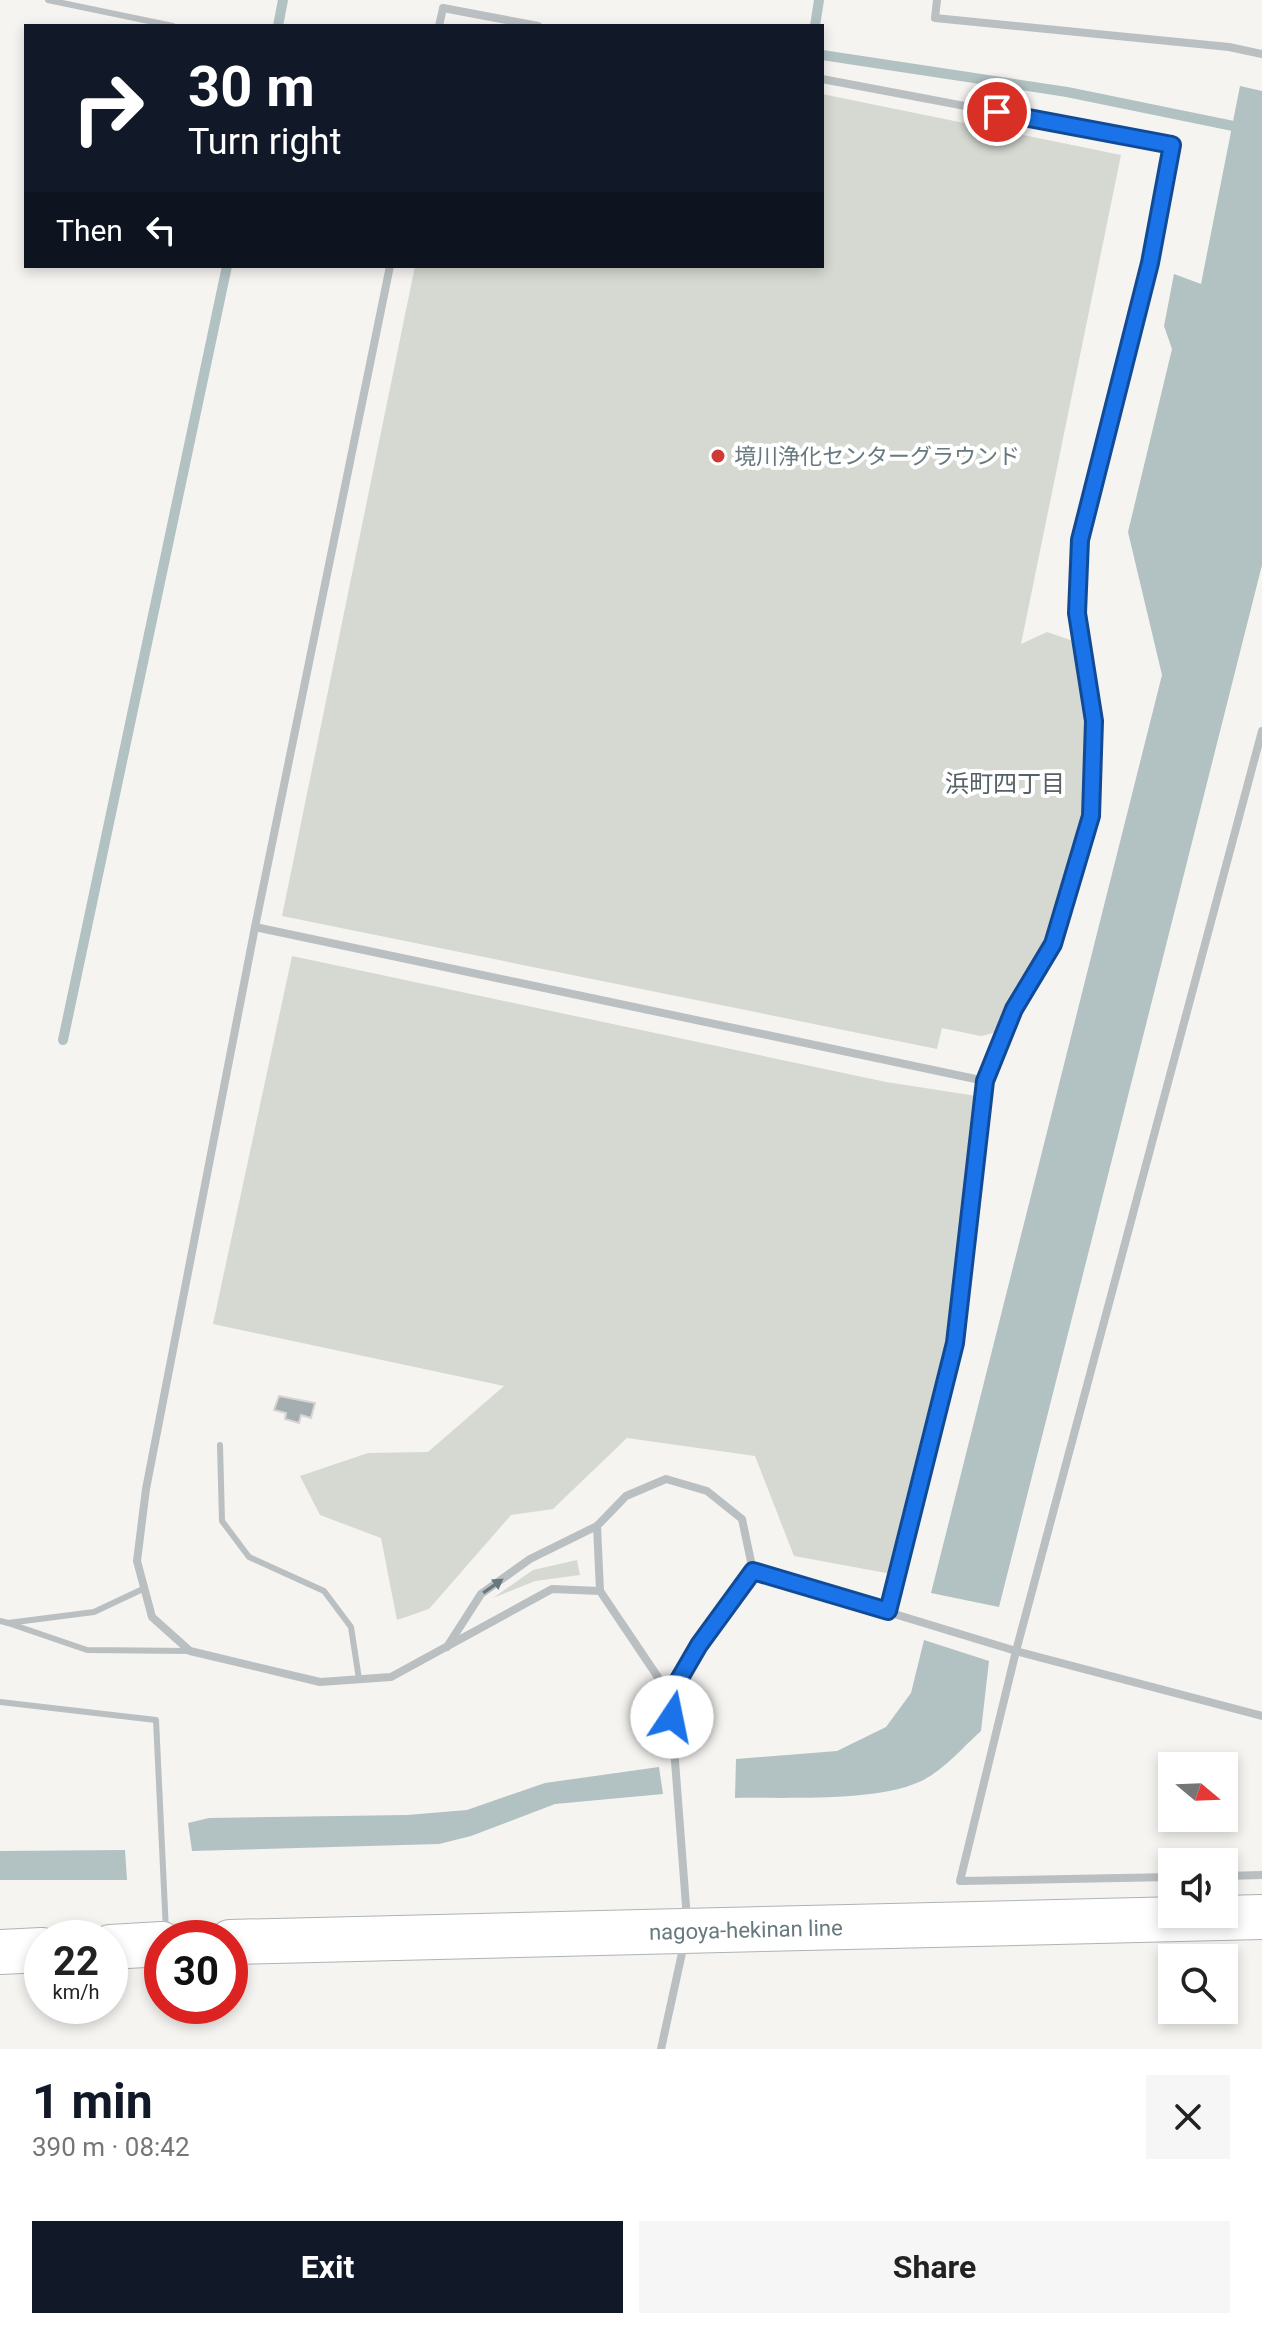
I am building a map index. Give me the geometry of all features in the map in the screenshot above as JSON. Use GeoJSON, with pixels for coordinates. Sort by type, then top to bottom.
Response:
{"type":"FeatureCollection","features":[{"type":"Feature","properties":{"kind":"main road","name":"nagoya-hekinan line"},"geometry":{"type":"LineString","coordinates":[[248,1941],[1262,1917]]}},
{"type":"Feature","properties":{"kind":"main road"},"geometry":{"type":"LineString","coordinates":[[0,1952],[24,1951]]}},
{"type":"Feature","properties":{"kind":"street"},"geometry":{"type":"LineString","coordinates":[[937,0],[935,18],[1229,47],[1262,54]]}},
{"type":"Feature","properties":{"kind":"street"},"geometry":{"type":"LineString","coordinates":[[439,24],[443,8],[527,24]]}},
{"type":"Feature","properties":{"kind":"street"},"geometry":{"type":"LineString","coordinates":[[824,79],[1172,145],[1150,263],[1080,540],[1077,613],[1094,721],[1091,816],[1053,944],[1014,1009],[985,1081],[955,1343],[888,1611]]}},
{"type":"Feature","properties":{"kind":"street"},"geometry":{"type":"LineString","coordinates":[[390,268],[255,927],[146,1489],[137,1561],[152,1617],[190,1651],[320,1682],[391,1677],[552,1589],[600,1591]]}},
{"type":"Feature","properties":{"kind":"street"},"geometry":{"type":"LineString","coordinates":[[1158,1877],[960,1881],[1016,1651],[1262,731]]}},
{"type":"Feature","properties":{"kind":"street"},"geometry":{"type":"LineString","coordinates":[[255,927],[985,1081]]}},
{"type":"Feature","properties":{"kind":"street"},"geometry":{"type":"LineString","coordinates":[[447,1648],[481,1594],[530,1559],[597,1526],[626,1496],[666,1479],[707,1491],[742,1519],[753,1571],[699,1645],[670,1695]]}},
{"type":"Feature","properties":{"kind":"street"},"geometry":{"type":"LineString","coordinates":[[597,1526],[600,1591],[670,1695],[687,1929],[661,2049]]}},
{"type":"Feature","properties":{"kind":"street"},"geometry":{"type":"LineString","coordinates":[[753,1571],[1016,1651],[1262,1716]]}},
{"type":"Feature","properties":{"kind":"street"},"geometry":{"type":"LineString","coordinates":[[1238,1876],[1262,1875]]}},
{"type":"Feature","properties":{"kind":"lane"},"geometry":{"type":"LineString","coordinates":[[48,0],[163,24]]}},
{"type":"Feature","properties":{"kind":"lane"},"geometry":{"type":"LineString","coordinates":[[220,1445],[222,1521],[249,1557],[324,1591],[351,1627],[359,1679]]}},
{"type":"Feature","properties":{"kind":"lane"},"geometry":{"type":"LineString","coordinates":[[4,1622],[94,1612],[145,1588]]}},
{"type":"Feature","properties":{"kind":"lane"},"geometry":{"type":"LineString","coordinates":[[4,1622],[87,1650],[190,1651]]}},
{"type":"Feature","properties":{"kind":"lane"},"geometry":{"type":"LineString","coordinates":[[0,1702],[156,1720],[165,1920]]}},
{"type":"Feature","properties":{"kind":"shaded area"},"geometry":{"type":"Polygon","coordinates":[[[1240,86],[1262,91],[1262,565],[999,1607],[931,1593],[1162,675],[1128,532],[1172,349],[1164,326],[1174,274],[1201,284],[1240,86]]]}},
{"type":"Feature","properties":{"kind":"shaded area","name":"境川浄化センターグラウンド"},"geometry":{"type":"Polygon","coordinates":[[[824,94],[1121,155],[1021,644],[1047,632],[1082,644],[1094,721],[1091,816],[1053,944],[1005,1030],[981,1036],[942,1028],[937,1049],[282,916],[415,268],[824,268],[824,94]]]}},
{"type":"Feature","properties":{"kind":"shaded area"},"geometry":{"type":"Polygon","coordinates":[[[292,956],[886,1082],[983,1097],[955,1343],[897,1575],[794,1556],[755,1456],[627,1438],[553,1509],[511,1515],[429,1609],[397,1620],[381,1538],[320,1515],[300,1476],[368,1453],[428,1452],[504,1386],[213,1324],[292,956]]]}},
{"type":"Feature","properties":{"kind":"shaded area"},"geometry":{"type":"Polygon","coordinates":[[[577,1560],[580,1575],[535,1581],[493,1598],[533,1570],[577,1560]]]}},
{"type":"Feature","properties":{"kind":"shaded area"},"geometry":{"type":"Polygon","coordinates":[[[924,1640],[989,1661],[981,1731],[944,1766],[919,1782],[879,1793],[735,1798],[736,1759],[837,1751],[886,1727],[911,1693],[924,1640]]]}},
{"type":"Feature","properties":{"kind":"shaded area"},"geometry":{"type":"Polygon","coordinates":[[[659,1767],[663,1794],[555,1804],[471,1836],[439,1844],[192,1851],[188,1823],[209,1818],[407,1815],[467,1810],[545,1783],[659,1767]]]}},
{"type":"Feature","properties":{"kind":"shaded area"},"geometry":{"type":"Polygon","coordinates":[[[125,1850],[127,1880],[0,1880],[0,1851],[125,1850]]]}},
{"type":"Feature","properties":{"kind":"building"},"geometry":{"type":"Polygon","coordinates":[[[279,1396],[315,1403],[311,1418],[301,1415],[299,1423],[285,1419],[286,1413],[274,1410],[279,1396]]]}},
{"type":"Feature","properties":{"kind":"waterway"},"geometry":{"type":"LineString","coordinates":[[278,24],[283,0]]}},
{"type":"Feature","properties":{"kind":"waterway"},"geometry":{"type":"LineString","coordinates":[[815,24],[819,0]]}},
{"type":"Feature","properties":{"kind":"waterway"},"geometry":{"type":"LineString","coordinates":[[824,55],[1067,92],[1243,128]]}},
{"type":"Feature","properties":{"kind":"waterway"},"geometry":{"type":"LineString","coordinates":[[63,1040],[227,268]]}},
{"type":"Feature","properties":{"kind":"place","name":"境川浄化センターグラウンド"},"geometry":{"type":"Point","coordinates":[718,456]}},
{"type":"Feature","properties":{"kind":"district","name":"浜町四丁目"},"geometry":{"type":"Point","coordinates":[1005,784]}},
{"type":"Feature","properties":{"kind":"route"},"geometry":{"type":"LineString","coordinates":[[672,1717],[670,1695],[699,1645],[753,1571],[888,1611],[955,1343],[985,1081],[1014,1009],[1053,944],[1091,816],[1094,721],[1077,613],[1080,540],[1150,263],[1172,145],[997,112]]}}]}
